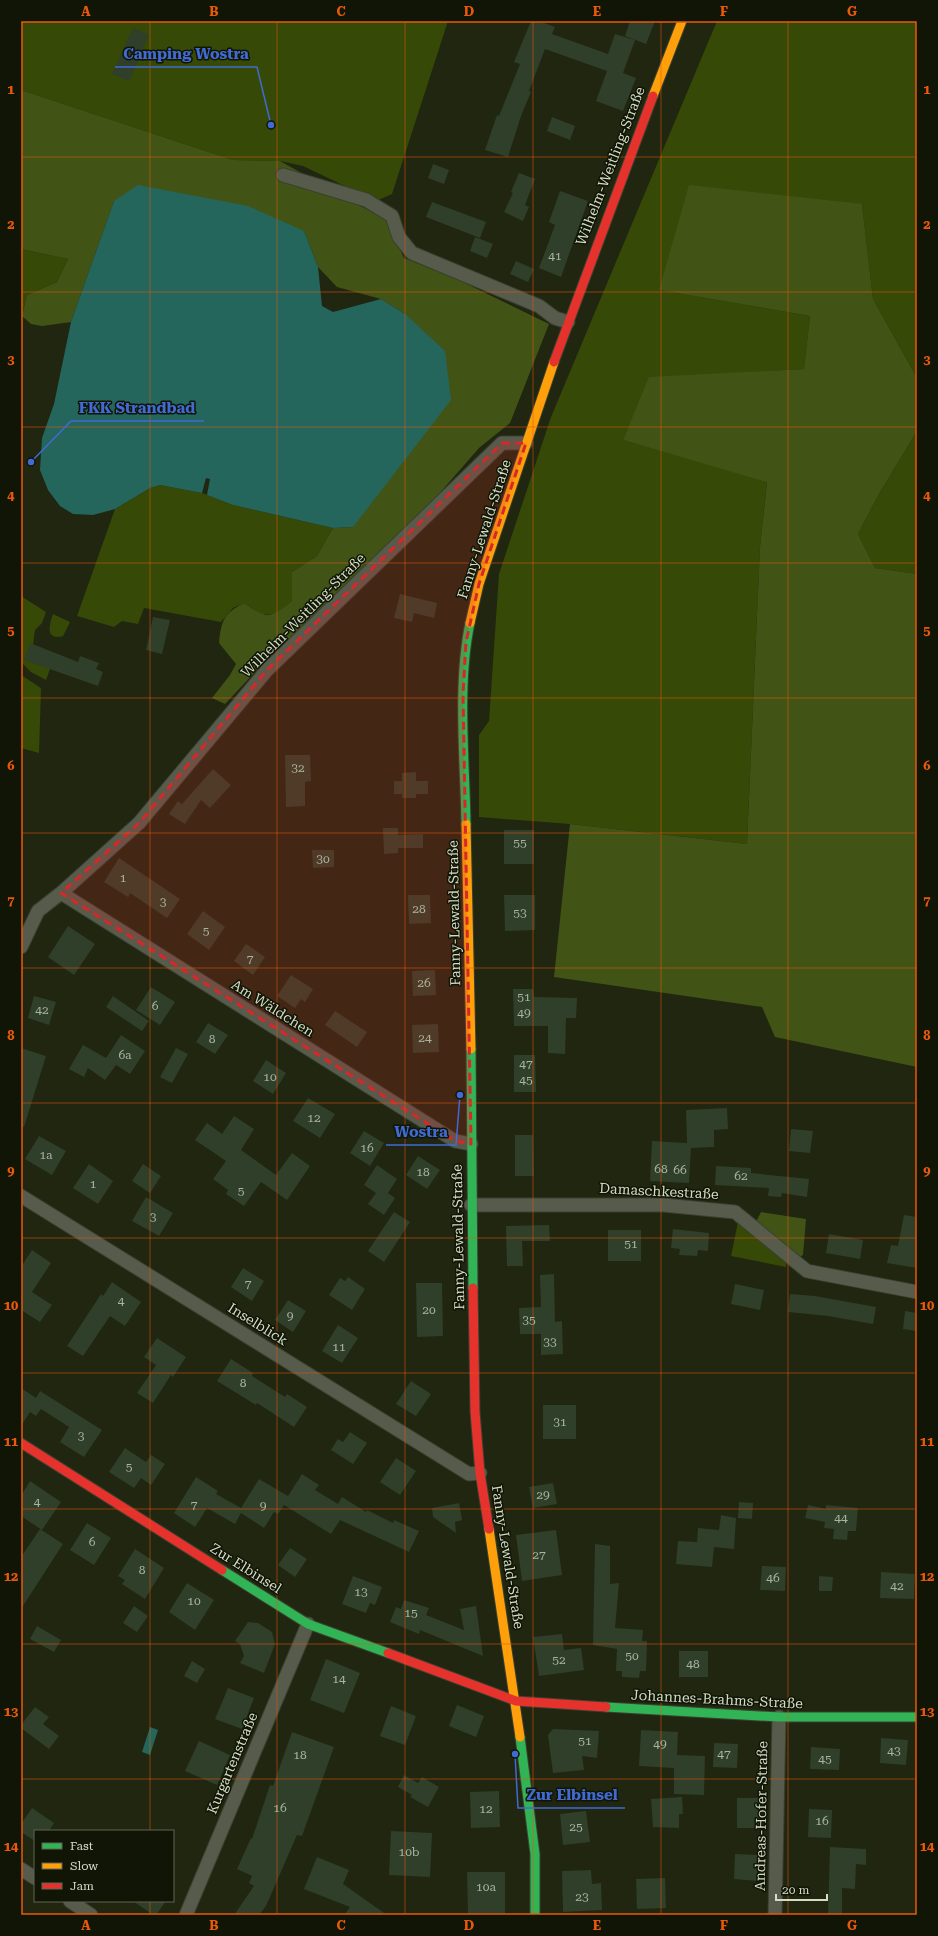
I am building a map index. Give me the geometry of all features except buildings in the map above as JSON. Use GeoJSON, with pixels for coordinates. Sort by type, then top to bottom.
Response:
{"type":"FeatureCollection","features":[{"type":"Feature","properties":{"kind":"street","name":"Wilhelm-Weitling-Straße"},"geometry":{"type":"LineString","coordinates":[[21,947],[38,911],[61,893],[139,823],[267,670],[502,443],[526,443],[568,322],[682,21]]}},
{"type":"Feature","properties":{"kind":"street"},"geometry":{"type":"LineString","coordinates":[[283,175],[366,200],[392,216],[399,237],[412,253],[539,306],[555,318],[568,322]]}},
{"type":"Feature","properties":{"kind":"street","name":"Fanny-Lewald-Straße"},"geometry":{"type":"LineString","coordinates":[[526,443],[479,584],[466,642],[463,694],[470,1005],[471,1205],[475,1412],[480,1473],[516,1701],[535,1854],[535,1915]]}},
{"type":"Feature","properties":{"kind":"street","name":"Am Wäldchen"},"geometry":{"type":"LineString","coordinates":[[61,893],[455,1141],[471,1144]]}},
{"type":"Feature","properties":{"kind":"street","name":"Inselblick"},"geometry":{"type":"LineString","coordinates":[[21,1196],[464,1472],[468,1474],[480,1473]]}},
{"type":"Feature","properties":{"kind":"street","name":"Damaschkestraße"},"geometry":{"type":"LineString","coordinates":[[471,1205],[663,1205],[735,1212],[807,1271],[917,1292]]}},
{"type":"Feature","properties":{"kind":"street","name":"Zur Elbinsel"},"geometry":{"type":"LineString","coordinates":[[21,1443],[308,1624],[516,1701]]}},
{"type":"Feature","properties":{"kind":"street","name":"Kurgartenstraße"},"geometry":{"type":"LineString","coordinates":[[186,1915],[308,1624]]}},
{"type":"Feature","properties":{"kind":"street","name":"Johannes-Brahms-Straße"},"geometry":{"type":"LineString","coordinates":[[516,1701],[779,1717],[917,1717]]}},
{"type":"Feature","properties":{"kind":"street","name":"Andreas-Hofer-Straße"},"geometry":{"type":"LineString","coordinates":[[775,1915],[779,1717]]}},
{"type":"Feature","properties":{"kind":"street"},"geometry":{"type":"LineString","coordinates":[[21,1869],[34,1877]]}},
{"type":"Feature","properties":{"kind":"street"},"geometry":{"type":"LineString","coordinates":[[72,1902],[91,1915]]}},
{"type":"Feature","properties":{"kind":"highlighted area"},"geometry":{"type":"Polygon","coordinates":[[[502,443],[526,443],[479,584],[466,642],[463,694],[471,1144],[455,1141],[61,893],[139,823],[267,670],[502,443]]]}},
{"type":"Feature","properties":{"kind":"green space"},"geometry":{"type":"Polygon","coordinates":[[[21,21],[448,21],[392,194],[376,201],[303,166],[280,161],[233,160],[21,90],[21,21]]]}},
{"type":"Feature","properties":{"kind":"green space"},"geometry":{"type":"Polygon","coordinates":[[[717,21],[917,21],[917,378],[873,299],[862,204],[660,290],[810,316],[804,369],[650,378],[623,440],[767,481],[760,547],[747,844],[570,824],[479,817],[479,735],[489,721],[499,574],[551,417],[717,21]]]}},
{"type":"Feature","properties":{"kind":"green space"},"geometry":{"type":"Polygon","coordinates":[[[21,90],[233,160],[280,161],[386,220],[404,258],[459,280],[549,324],[510,423],[479,448],[431,503],[364,570],[271,655],[225,704],[212,698],[230,675],[236,664],[219,643],[221,629],[225,618],[232,610],[244,603],[258,612],[268,615],[273,614],[285,607],[292,601],[292,572],[317,556],[333,528],[353,527],[405,314],[381,299],[337,287],[318,267],[304,231],[114,201],[71,322],[42,326],[31,324],[22,316],[27,295],[57,282],[68,259],[21,249],[21,90]]]}},
{"type":"Feature","properties":{"kind":"green space"},"geometry":{"type":"Polygon","coordinates":[[[689,185],[862,204],[873,299],[917,378],[917,431],[879,494],[858,534],[875,568],[917,574],[917,1067],[775,1037],[762,1007],[554,977],[570,824],[747,844],[760,547],[767,482],[623,440],[649,377],[804,369],[810,316],[659,290],[689,185]]]}},
{"type":"Feature","properties":{"kind":"green space"},"geometry":{"type":"Polygon","coordinates":[[[21,249],[68,259],[57,282],[27,295],[22,316],[21,249]]]}},
{"type":"Feature","properties":{"kind":"green space"},"geometry":{"type":"Polygon","coordinates":[[[917,431],[917,574],[875,568],[858,534],[879,494],[917,431]]]}},
{"type":"Feature","properties":{"kind":"green space"},"geometry":{"type":"Polygon","coordinates":[[[160,485],[202,493],[233,505],[333,528],[317,556],[292,572],[292,601],[277,614],[260,614],[244,603],[233,608],[221,622],[144,608],[138,624],[122,621],[114,627],[77,616],[115,509],[150,488],[160,485]]]}},
{"type":"Feature","properties":{"kind":"green space"},"geometry":{"type":"Polygon","coordinates":[[[21,596],[46,612],[42,623],[35,630],[33,645],[50,669],[46,680],[31,672],[21,662],[21,596]]]}},
{"type":"Feature","properties":{"kind":"green space"},"geometry":{"type":"Polygon","coordinates":[[[53,614],[70,622],[63,636],[57,637],[51,634],[50,623],[53,614]]]}},
{"type":"Feature","properties":{"kind":"green space"},"geometry":{"type":"Polygon","coordinates":[[[21,675],[41,688],[39,753],[21,748],[21,675]]]}},
{"type":"Feature","properties":{"kind":"green space"},"geometry":{"type":"Polygon","coordinates":[[[761,1212],[806,1219],[803,1255],[799,1257],[756,1222],[761,1212]]]}},
{"type":"Feature","properties":{"kind":"green space"},"geometry":{"type":"Polygon","coordinates":[[[738,1222],[786,1263],[786,1267],[731,1256],[738,1222]]]}},
{"type":"Feature","properties":{"kind":"water"},"geometry":{"type":"Polygon","coordinates":[[[138,185],[248,206],[304,231],[318,267],[322,306],[333,312],[381,299],[405,314],[445,351],[451,400],[353,527],[333,528],[233,505],[207,495],[210,479],[206,478],[202,493],[160,485],[150,488],[115,509],[93,515],[73,514],[60,506],[48,490],[40,470],[42,438],[54,404],[71,322],[114,201],[138,185]]]}},
{"type":"Feature","properties":{"kind":"water"},"geometry":{"type":"Polygon","coordinates":[[[150,1727],[158,1730],[150,1755],[142,1752],[150,1727]]]}},
{"type":"Feature","properties":{"kind":"traffic: fast"},"geometry":{"type":"LineString","coordinates":[[466,824],[463,749],[463,697],[466,647],[470,623]]}},
{"type":"Feature","properties":{"kind":"traffic: fast"},"geometry":{"type":"LineString","coordinates":[[471,1049],[473,1288]]}},
{"type":"Feature","properties":{"kind":"traffic: fast"},"geometry":{"type":"LineString","coordinates":[[222,1570],[308,1624],[388,1653]]}},
{"type":"Feature","properties":{"kind":"traffic: fast"},"geometry":{"type":"LineString","coordinates":[[606,1707],[779,1717],[917,1717]]}},
{"type":"Feature","properties":{"kind":"traffic: fast"},"geometry":{"type":"LineString","coordinates":[[520,1737],[535,1854],[535,1915]]}},
{"type":"Feature","properties":{"kind":"traffic: slow"},"geometry":{"type":"LineString","coordinates":[[653,96],[682,21]]}},
{"type":"Feature","properties":{"kind":"traffic: slow"},"geometry":{"type":"LineString","coordinates":[[470,623],[479,584],[554,362]]}},
{"type":"Feature","properties":{"kind":"traffic: slow"},"geometry":{"type":"LineString","coordinates":[[466,824],[471,1049]]}},
{"type":"Feature","properties":{"kind":"traffic: slow"},"geometry":{"type":"LineString","coordinates":[[489,1529],[520,1737]]}},
{"type":"Feature","properties":{"kind":"traffic: jam"},"geometry":{"type":"LineString","coordinates":[[554,362],[653,96]]}},
{"type":"Feature","properties":{"kind":"traffic: jam"},"geometry":{"type":"LineString","coordinates":[[473,1288],[475,1412],[480,1473],[489,1529]]}},
{"type":"Feature","properties":{"kind":"traffic: jam"},"geometry":{"type":"LineString","coordinates":[[21,1443],[222,1570]]}},
{"type":"Feature","properties":{"kind":"traffic: jam"},"geometry":{"type":"LineString","coordinates":[[388,1653],[516,1701],[606,1707]]}},
{"type":"Feature","properties":{"kind":"place","name":"Camping Wostra"},"geometry":{"type":"Point","coordinates":[271,125]}},
{"type":"Feature","properties":{"kind":"place","name":"FKK Strandbad"},"geometry":{"type":"Point","coordinates":[31,462]}},
{"type":"Feature","properties":{"kind":"place","name":"Wostra"},"geometry":{"type":"Point","coordinates":[460,1095]}},
{"type":"Feature","properties":{"kind":"place","name":"Zur Elbinsel"},"geometry":{"type":"Point","coordinates":[515,1754]}}]}
